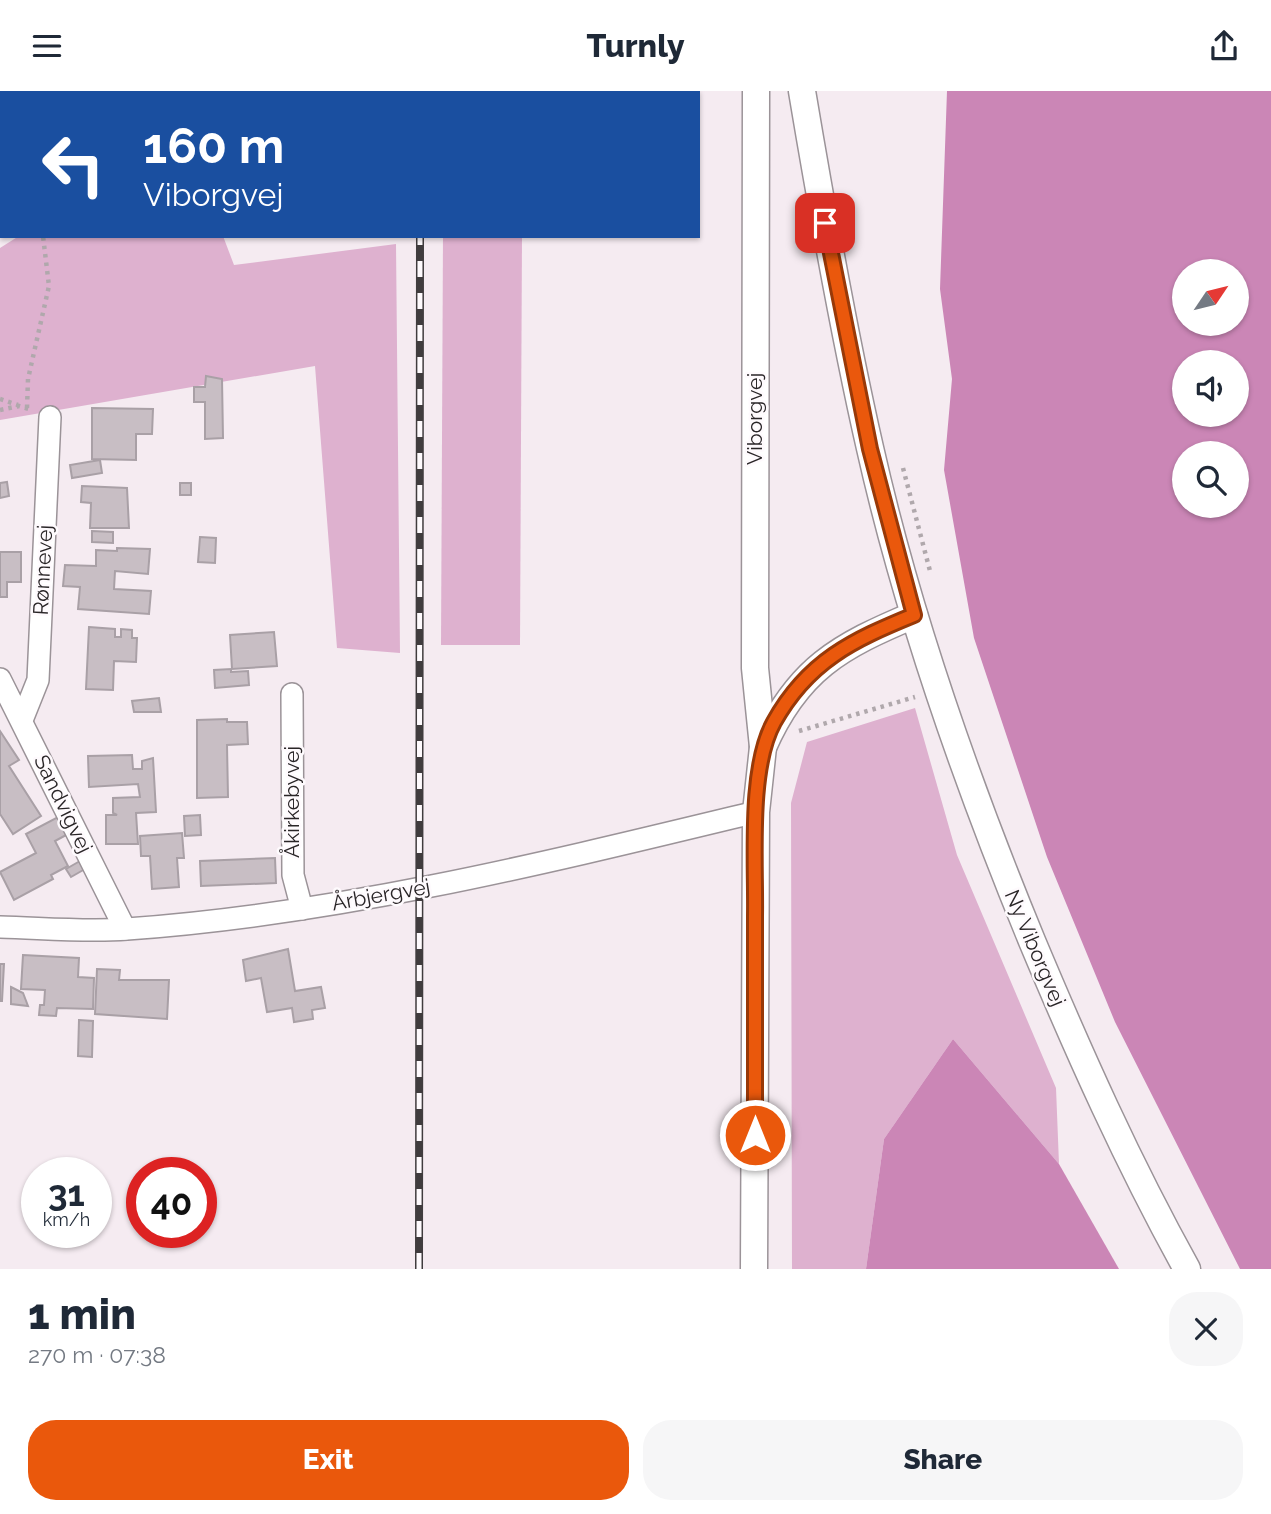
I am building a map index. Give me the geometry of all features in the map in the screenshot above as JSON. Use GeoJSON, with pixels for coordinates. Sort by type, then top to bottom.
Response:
{"type":"FeatureCollection","features":[{"type":"Feature","properties":{"kind":"street","name":"Viborgvej"},"geometry":{"type":"LineString","coordinates":[[754,1269],[756,812],[763,747],[755,668],[756,91]]}},
{"type":"Feature","properties":{"kind":"street"},"geometry":{"type":"LineString","coordinates":[[802,91],[820,198],[870,449],[914,615]]}},
{"type":"Feature","properties":{"kind":"street","name":"Rønnevej"},"geometry":{"type":"LineString","coordinates":[[22,720],[37,680],[50,417]]}},
{"type":"Feature","properties":{"kind":"street","name":"Viborgvej"},"geometry":{"type":"LineString","coordinates":[[763,747],[774,721],[807,678],[831,655],[866,635],[914,615]]}},
{"type":"Feature","properties":{"kind":"street","name":"Ny Viborgvej"},"geometry":{"type":"LineString","coordinates":[[914,615],[981,818],[1080,1056],[1156,1213],[1187,1269]]}},
{"type":"Feature","properties":{"kind":"street","name":"Sandvigvej"},"geometry":{"type":"LineString","coordinates":[[0,679],[125,929]]}},
{"type":"Feature","properties":{"kind":"street","name":"Åkirkebyvej"},"geometry":{"type":"LineString","coordinates":[[292,694],[293,875],[302,909]]}},
{"type":"Feature","properties":{"kind":"street","name":"Årbjergvej"},"geometry":{"type":"LineString","coordinates":[[0,927],[125,929],[302,909],[419,890],[756,812]]}},
{"type":"Feature","properties":{"kind":"path"},"geometry":{"type":"LineString","coordinates":[[27,408],[29,379],[49,286],[43,238]]}},
{"type":"Feature","properties":{"kind":"path"},"geometry":{"type":"LineString","coordinates":[[0,399],[50,417]]}},
{"type":"Feature","properties":{"kind":"path"},"geometry":{"type":"LineString","coordinates":[[0,410],[19,406]]}},
{"type":"Feature","properties":{"kind":"shaded area"},"geometry":{"type":"Polygon","coordinates":[[[947,91],[1271,91],[1271,1269],[1240,1269],[1115,1022],[1047,857],[974,638],[944,470],[952,379],[940,289],[947,91]]]}},
{"type":"Feature","properties":{"kind":"shaded area"},"geometry":{"type":"Polygon","coordinates":[[[16,238],[224,238],[234,265],[396,244],[400,653],[337,648],[315,366],[0,420],[0,248],[16,238]]]}},
{"type":"Feature","properties":{"kind":"shaded area"},"geometry":{"type":"Polygon","coordinates":[[[443,238],[522,238],[520,645],[441,645],[443,238]]]}},
{"type":"Feature","properties":{"kind":"shaded area"},"geometry":{"type":"Polygon","coordinates":[[[915,708],[957,855],[1056,1088],[1059,1164],[953,1039],[884,1139],[866,1269],[792,1269],[791,803],[807,742],[915,708]]]}},
{"type":"Feature","properties":{"kind":"shaded area"},"geometry":{"type":"Polygon","coordinates":[[[953,1039],[1059,1164],[1119,1269],[866,1269],[884,1139],[953,1039]]]}},
{"type":"Feature","properties":{"kind":"building"},"geometry":{"type":"Polygon","coordinates":[[[206,376],[222,379],[223,438],[205,439],[205,402],[194,402],[194,387],[205,387],[206,376]]]}},
{"type":"Feature","properties":{"kind":"building"},"geometry":{"type":"Polygon","coordinates":[[[92,408],[153,409],[152,434],[136,434],[136,460],[92,459],[92,408]]]}},
{"type":"Feature","properties":{"kind":"building"},"geometry":{"type":"Polygon","coordinates":[[[100,460],[102,473],[72,478],[70,465],[100,460]]]}},
{"type":"Feature","properties":{"kind":"building"},"geometry":{"type":"Polygon","coordinates":[[[7,482],[9,496],[0,498],[0,483],[7,482]]]}},
{"type":"Feature","properties":{"kind":"building"},"geometry":{"type":"Polygon","coordinates":[[[180,483],[191,483],[191,495],[180,495],[180,483]]]}},
{"type":"Feature","properties":{"kind":"building"},"geometry":{"type":"Polygon","coordinates":[[[82,486],[127,488],[129,528],[90,528],[91,503],[81,502],[82,486]]]}},
{"type":"Feature","properties":{"kind":"building"},"geometry":{"type":"Polygon","coordinates":[[[92,531],[113,532],[113,543],[92,542],[92,531]]]}},
{"type":"Feature","properties":{"kind":"building"},"geometry":{"type":"Polygon","coordinates":[[[200,537],[216,538],[215,563],[198,562],[200,537]]]}},
{"type":"Feature","properties":{"kind":"building"},"geometry":{"type":"Polygon","coordinates":[[[117,548],[150,549],[148,574],[115,571],[114,589],[151,591],[149,614],[78,609],[80,587],[63,586],[65,565],[96,566],[96,550],[117,551],[117,548]]]}},
{"type":"Feature","properties":{"kind":"building"},"geometry":{"type":"Polygon","coordinates":[[[0,552],[21,552],[21,582],[7,582],[7,597],[0,597],[0,552]]]}},
{"type":"Feature","properties":{"kind":"building"},"geometry":{"type":"Polygon","coordinates":[[[89,627],[115,629],[115,637],[121,637],[121,629],[132,630],[132,638],[137,638],[136,662],[114,661],[113,690],[86,689],[89,627]]]}},
{"type":"Feature","properties":{"kind":"building"},"geometry":{"type":"Polygon","coordinates":[[[274,632],[277,666],[232,669],[230,635],[274,632]]]}},
{"type":"Feature","properties":{"kind":"building"},"geometry":{"type":"Polygon","coordinates":[[[231,669],[231,672],[248,671],[249,685],[215,688],[214,670],[231,669]]]}},
{"type":"Feature","properties":{"kind":"building"},"geometry":{"type":"Polygon","coordinates":[[[159,698],[161,712],[134,712],[132,701],[159,698]]]}},
{"type":"Feature","properties":{"kind":"building"},"geometry":{"type":"Polygon","coordinates":[[[227,719],[227,722],[247,722],[248,744],[227,745],[228,797],[197,798],[197,720],[227,719]]]}},
{"type":"Feature","properties":{"kind":"building"},"geometry":{"type":"Polygon","coordinates":[[[0,731],[19,760],[9,766],[41,816],[13,834],[0,814],[0,731]]]}},
{"type":"Feature","properties":{"kind":"building"},"geometry":{"type":"Polygon","coordinates":[[[132,755],[133,769],[142,769],[142,761],[153,758],[156,812],[136,813],[138,844],[106,844],[106,815],[117,815],[113,813],[113,798],[140,797],[138,784],[89,787],[88,756],[132,755]]]}},
{"type":"Feature","properties":{"kind":"building"},"geometry":{"type":"Polygon","coordinates":[[[200,815],[201,835],[185,836],[184,816],[200,815]]]}},
{"type":"Feature","properties":{"kind":"building"},"geometry":{"type":"Polygon","coordinates":[[[58,817],[68,834],[55,841],[68,866],[51,875],[53,879],[14,900],[0,872],[36,853],[26,834],[58,817]]]}},
{"type":"Feature","properties":{"kind":"building"},"geometry":{"type":"Polygon","coordinates":[[[182,833],[184,858],[177,858],[179,887],[152,889],[150,856],[141,856],[140,836],[182,833]]]}},
{"type":"Feature","properties":{"kind":"building"},"geometry":{"type":"Polygon","coordinates":[[[275,858],[276,883],[201,886],[200,861],[275,858]]]}},
{"type":"Feature","properties":{"kind":"building"},"geometry":{"type":"Polygon","coordinates":[[[80,861],[85,869],[71,877],[66,869],[80,861]]]}},
{"type":"Feature","properties":{"kind":"building"},"geometry":{"type":"Polygon","coordinates":[[[288,949],[295,991],[321,987],[325,1008],[312,1010],[313,1019],[294,1022],[292,1008],[267,1012],[261,978],[246,981],[243,960],[288,949]]]}},
{"type":"Feature","properties":{"kind":"building"},"geometry":{"type":"Polygon","coordinates":[[[23,955],[79,958],[78,977],[94,978],[93,1009],[57,1008],[56,1016],[39,1015],[40,1005],[44,1005],[45,990],[21,989],[23,955]]]}},
{"type":"Feature","properties":{"kind":"building"},"geometry":{"type":"Polygon","coordinates":[[[0,964],[4,964],[2,1001],[0,1001],[0,964]]]}},
{"type":"Feature","properties":{"kind":"building"},"geometry":{"type":"Polygon","coordinates":[[[97,969],[120,970],[119,980],[169,980],[167,1019],[95,1014],[97,969]]]}},
{"type":"Feature","properties":{"kind":"building"},"geometry":{"type":"Polygon","coordinates":[[[11,987],[23,993],[28,1006],[11,1004],[11,987]]]}},
{"type":"Feature","properties":{"kind":"building"},"geometry":{"type":"Polygon","coordinates":[[[79,1020],[93,1021],[92,1057],[78,1056],[79,1020]]]}},
{"type":"Feature","properties":{"kind":"railway"},"geometry":{"type":"LineString","coordinates":[[419,1269],[420,238]]}},
{"type":"Feature","properties":{"kind":"route"},"geometry":{"type":"LineString","coordinates":[[755,1135],[756,812],[763,747],[774,721],[807,678],[831,655],[866,635],[914,615],[870,449],[825,223]]}}]}
